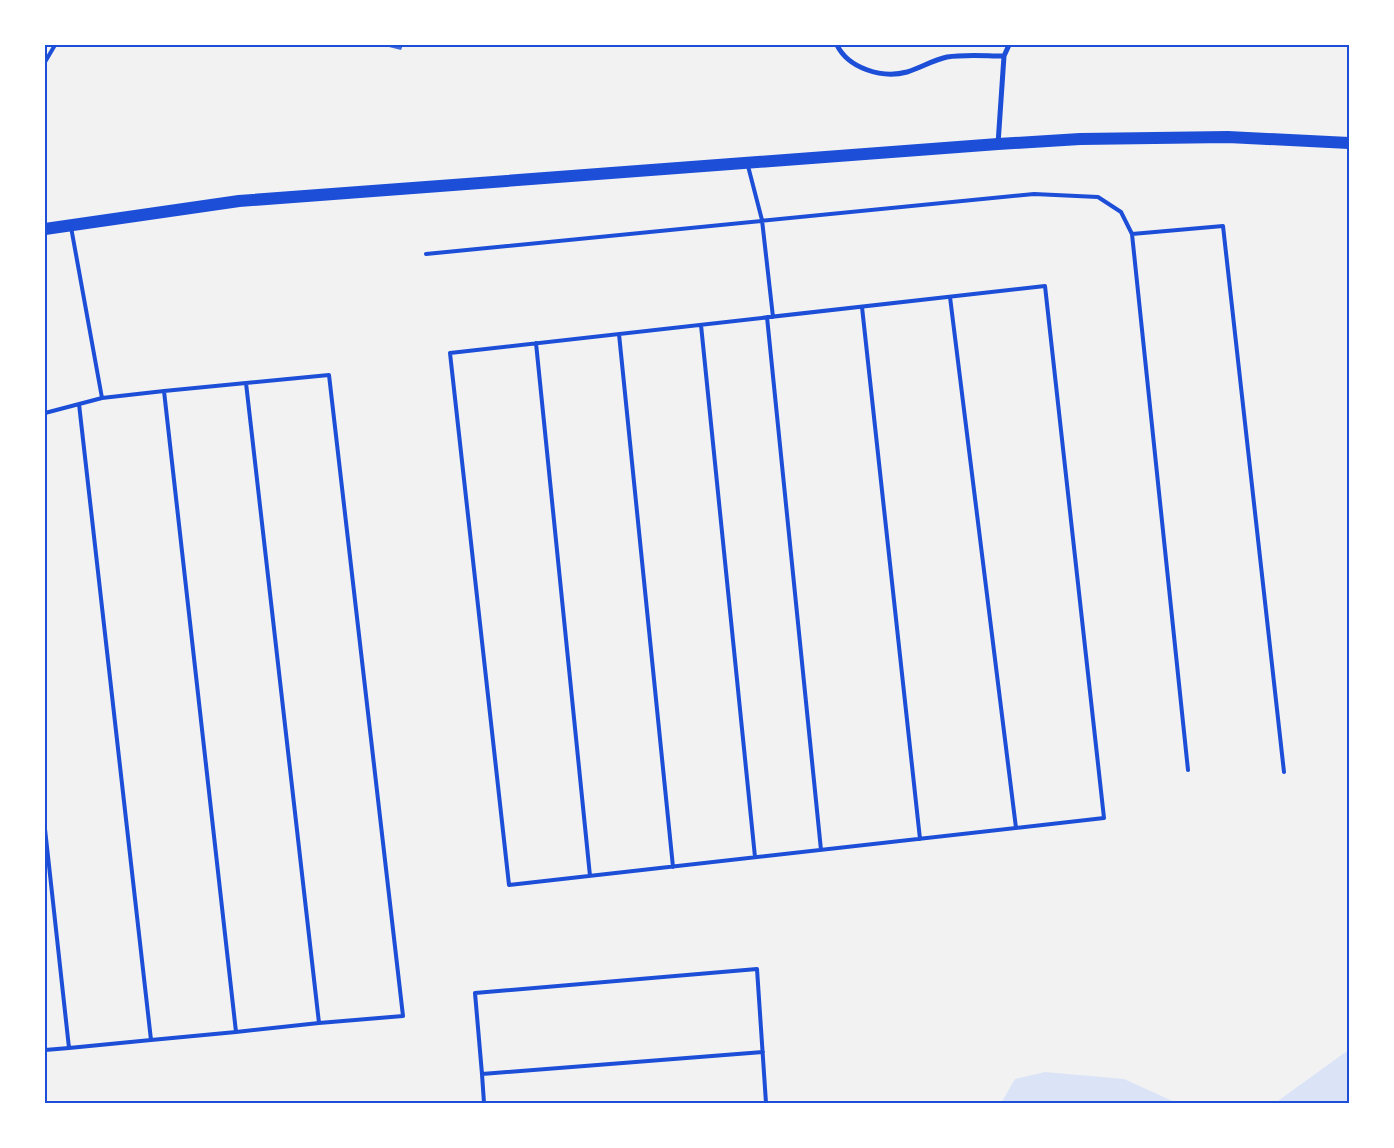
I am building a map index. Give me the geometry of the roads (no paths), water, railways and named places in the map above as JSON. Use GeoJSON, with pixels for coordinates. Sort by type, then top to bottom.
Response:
{"type":"FeatureCollection","features":[{"type":"Feature","properties":{"kind":"main road"},"geometry":{"type":"LineString","coordinates":[[45,229],[71,227],[239,201],[747,161],[998,144],[1080,139],[1218,137],[1349,144]]}},
{"type":"Feature","properties":{"kind":"street"},"geometry":{"type":"LineString","coordinates":[[837,45],[841,53],[861,69],[882,73],[904,73],[946,58],[1004,56]]}},
{"type":"Feature","properties":{"kind":"street"},"geometry":{"type":"LineString","coordinates":[[998,144],[1004,56],[1009,45]]}},
{"type":"Feature","properties":{"kind":"lane"},"geometry":{"type":"LineString","coordinates":[[45,62],[55,45]]}},
{"type":"Feature","properties":{"kind":"lane"},"geometry":{"type":"LineString","coordinates":[[747,161],[762,220],[773,316]]}},
{"type":"Feature","properties":{"kind":"lane"},"geometry":{"type":"LineString","coordinates":[[426,254],[1034,194],[1098,197],[1121,212],[1132,234],[1188,770]]}},
{"type":"Feature","properties":{"kind":"lane"},"geometry":{"type":"LineString","coordinates":[[1132,234],[1223,226],[1284,772]]}},
{"type":"Feature","properties":{"kind":"lane"},"geometry":{"type":"LineString","coordinates":[[71,227],[102,398]]}},
{"type":"Feature","properties":{"kind":"lane"},"geometry":{"type":"LineString","coordinates":[[1045,286],[1104,818],[509,885],[450,353],[773,316],[1045,286]]}},
{"type":"Feature","properties":{"kind":"lane"},"geometry":{"type":"LineString","coordinates":[[950,297],[1016,828]]}},
{"type":"Feature","properties":{"kind":"lane"},"geometry":{"type":"LineString","coordinates":[[862,307],[920,839]]}},
{"type":"Feature","properties":{"kind":"lane"},"geometry":{"type":"LineString","coordinates":[[767,317],[821,850]]}},
{"type":"Feature","properties":{"kind":"lane"},"geometry":{"type":"LineString","coordinates":[[701,325],[755,857]]}},
{"type":"Feature","properties":{"kind":"lane"},"geometry":{"type":"LineString","coordinates":[[619,334],[673,866]]}},
{"type":"Feature","properties":{"kind":"lane"},"geometry":{"type":"LineString","coordinates":[[536,343],[590,876]]}},
{"type":"Feature","properties":{"kind":"lane"},"geometry":{"type":"LineString","coordinates":[[45,413],[102,398],[328,375],[403,1016],[45,1050]]}},
{"type":"Feature","properties":{"kind":"lane"},"geometry":{"type":"LineString","coordinates":[[246,383],[319,1023]]}},
{"type":"Feature","properties":{"kind":"lane"},"geometry":{"type":"LineString","coordinates":[[164,391],[236,1032]]}},
{"type":"Feature","properties":{"kind":"lane"},"geometry":{"type":"LineString","coordinates":[[79,404],[151,1040]]}},
{"type":"Feature","properties":{"kind":"lane"},"geometry":{"type":"LineString","coordinates":[[45,829],[69,1048]]}},
{"type":"Feature","properties":{"kind":"lane"},"geometry":{"type":"LineString","coordinates":[[484,1103],[475,993],[757,969],[766,1103]]}},
{"type":"Feature","properties":{"kind":"lane"},"geometry":{"type":"LineString","coordinates":[[482,1074],[763,1052]]}}]}
